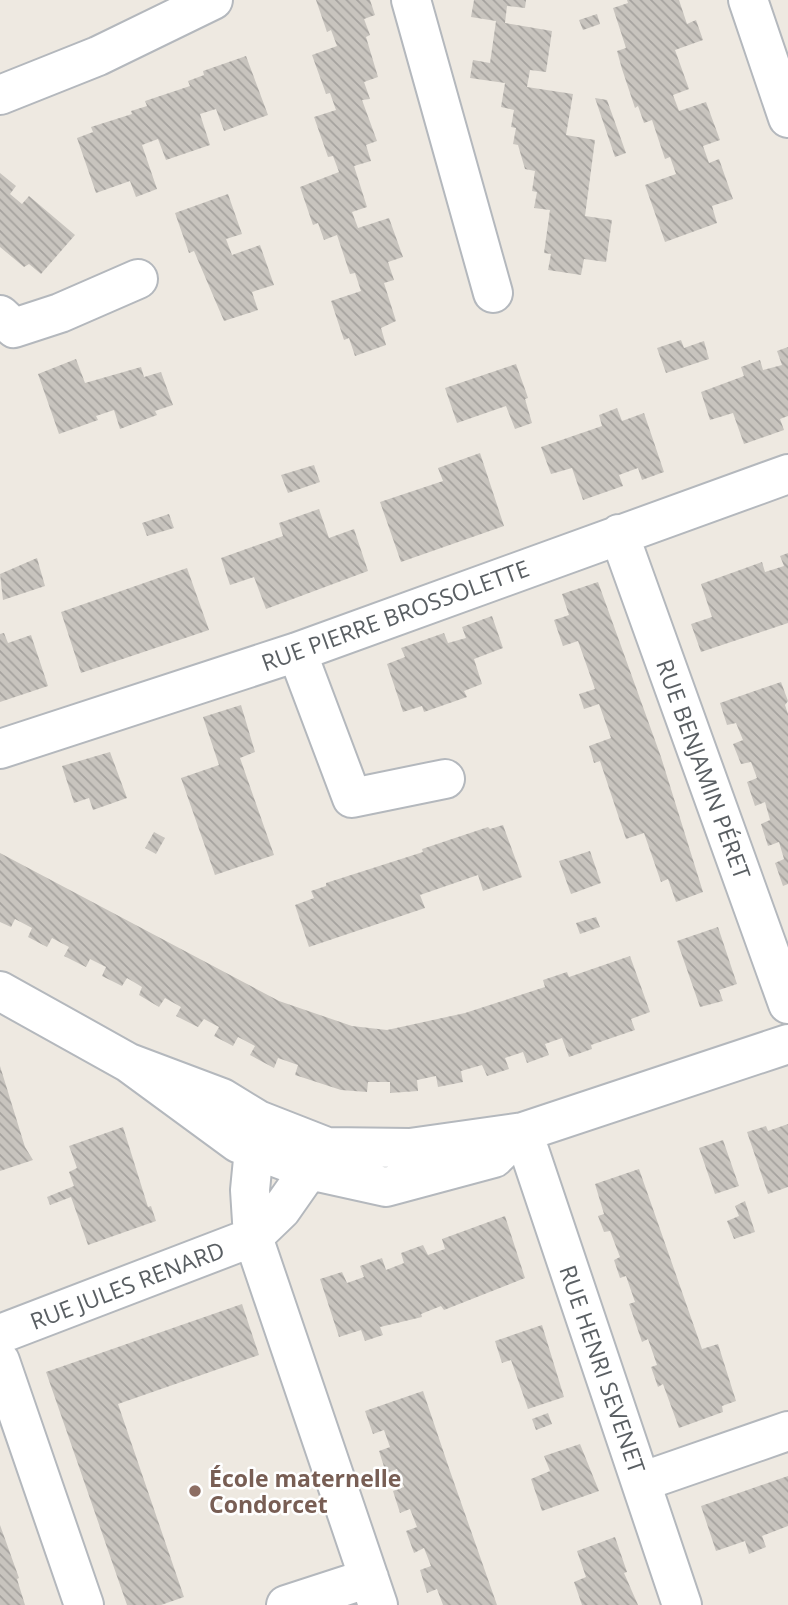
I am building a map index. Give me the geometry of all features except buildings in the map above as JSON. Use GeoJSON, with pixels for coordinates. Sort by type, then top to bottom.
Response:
{"type":"FeatureCollection","features":[{"type":"Feature","properties":{"kind":"street"},"geometry":{"type":"LineString","coordinates":[[0,95],[98,56],[213,0]]}},
{"type":"Feature","properties":{"kind":"street"},"geometry":{"type":"LineString","coordinates":[[411,0],[493,293]]}},
{"type":"Feature","properties":{"kind":"street"},"geometry":{"type":"LineString","coordinates":[[748,0],[788,118]]}},
{"type":"Feature","properties":{"kind":"street"},"geometry":{"type":"LineString","coordinates":[[0,316],[13,328],[60,313],[138,279]]}},
{"type":"Feature","properties":{"kind":"street","name":"RUE PIERRE BROSSOLETTE"},"geometry":{"type":"LineString","coordinates":[[0,749],[297,652],[788,474]]}},
{"type":"Feature","properties":{"kind":"street","name":"RUE BENJAMIN PÉRET"},"geometry":{"type":"LineString","coordinates":[[619,534],[788,1004]]}},
{"type":"Feature","properties":{"kind":"street"},"geometry":{"type":"LineString","coordinates":[[297,652],[352,798],[445,779]]}},
{"type":"Feature","properties":{"kind":"street"},"geometry":{"type":"LineString","coordinates":[[0,991],[130,1063],[238,1143],[309,1170],[386,1187],[494,1158],[523,1132]]}},
{"type":"Feature","properties":{"kind":"street"},"geometry":{"type":"LineString","coordinates":[[130,1063],[222,1098],[258,1120],[327,1147],[410,1148],[523,1132],[788,1044]]}},
{"type":"Feature","properties":{"kind":"street","name":"RUE HENRI SEVENET"},"geometry":{"type":"LineString","coordinates":[[523,1132],[682,1605]]}},
{"type":"Feature","properties":{"kind":"street"},"geometry":{"type":"LineString","coordinates":[[254,1149],[296,1135]]}},
{"type":"Feature","properties":{"kind":"street"},"geometry":{"type":"LineString","coordinates":[[296,1135],[309,1170]]}},
{"type":"Feature","properties":{"kind":"street"},"geometry":{"type":"LineString","coordinates":[[254,1149],[250,1190],[253,1237],[373,1591],[286,1605]]}},
{"type":"Feature","properties":{"kind":"street"},"geometry":{"type":"LineString","coordinates":[[253,1237],[281,1210],[309,1170]]}},
{"type":"Feature","properties":{"kind":"street","name":"RUE JULES RENARD"},"geometry":{"type":"LineString","coordinates":[[0,1334],[253,1237]]}},
{"type":"Feature","properties":{"kind":"street"},"geometry":{"type":"LineString","coordinates":[[0,1361],[85,1605]]}},
{"type":"Feature","properties":{"kind":"street"},"geometry":{"type":"LineString","coordinates":[[641,1482],[788,1431]]}},
{"type":"Feature","properties":{"kind":"place","name":"École maternelle Condorcet"},"geometry":{"type":"Point","coordinates":[195,1491]}}]}
